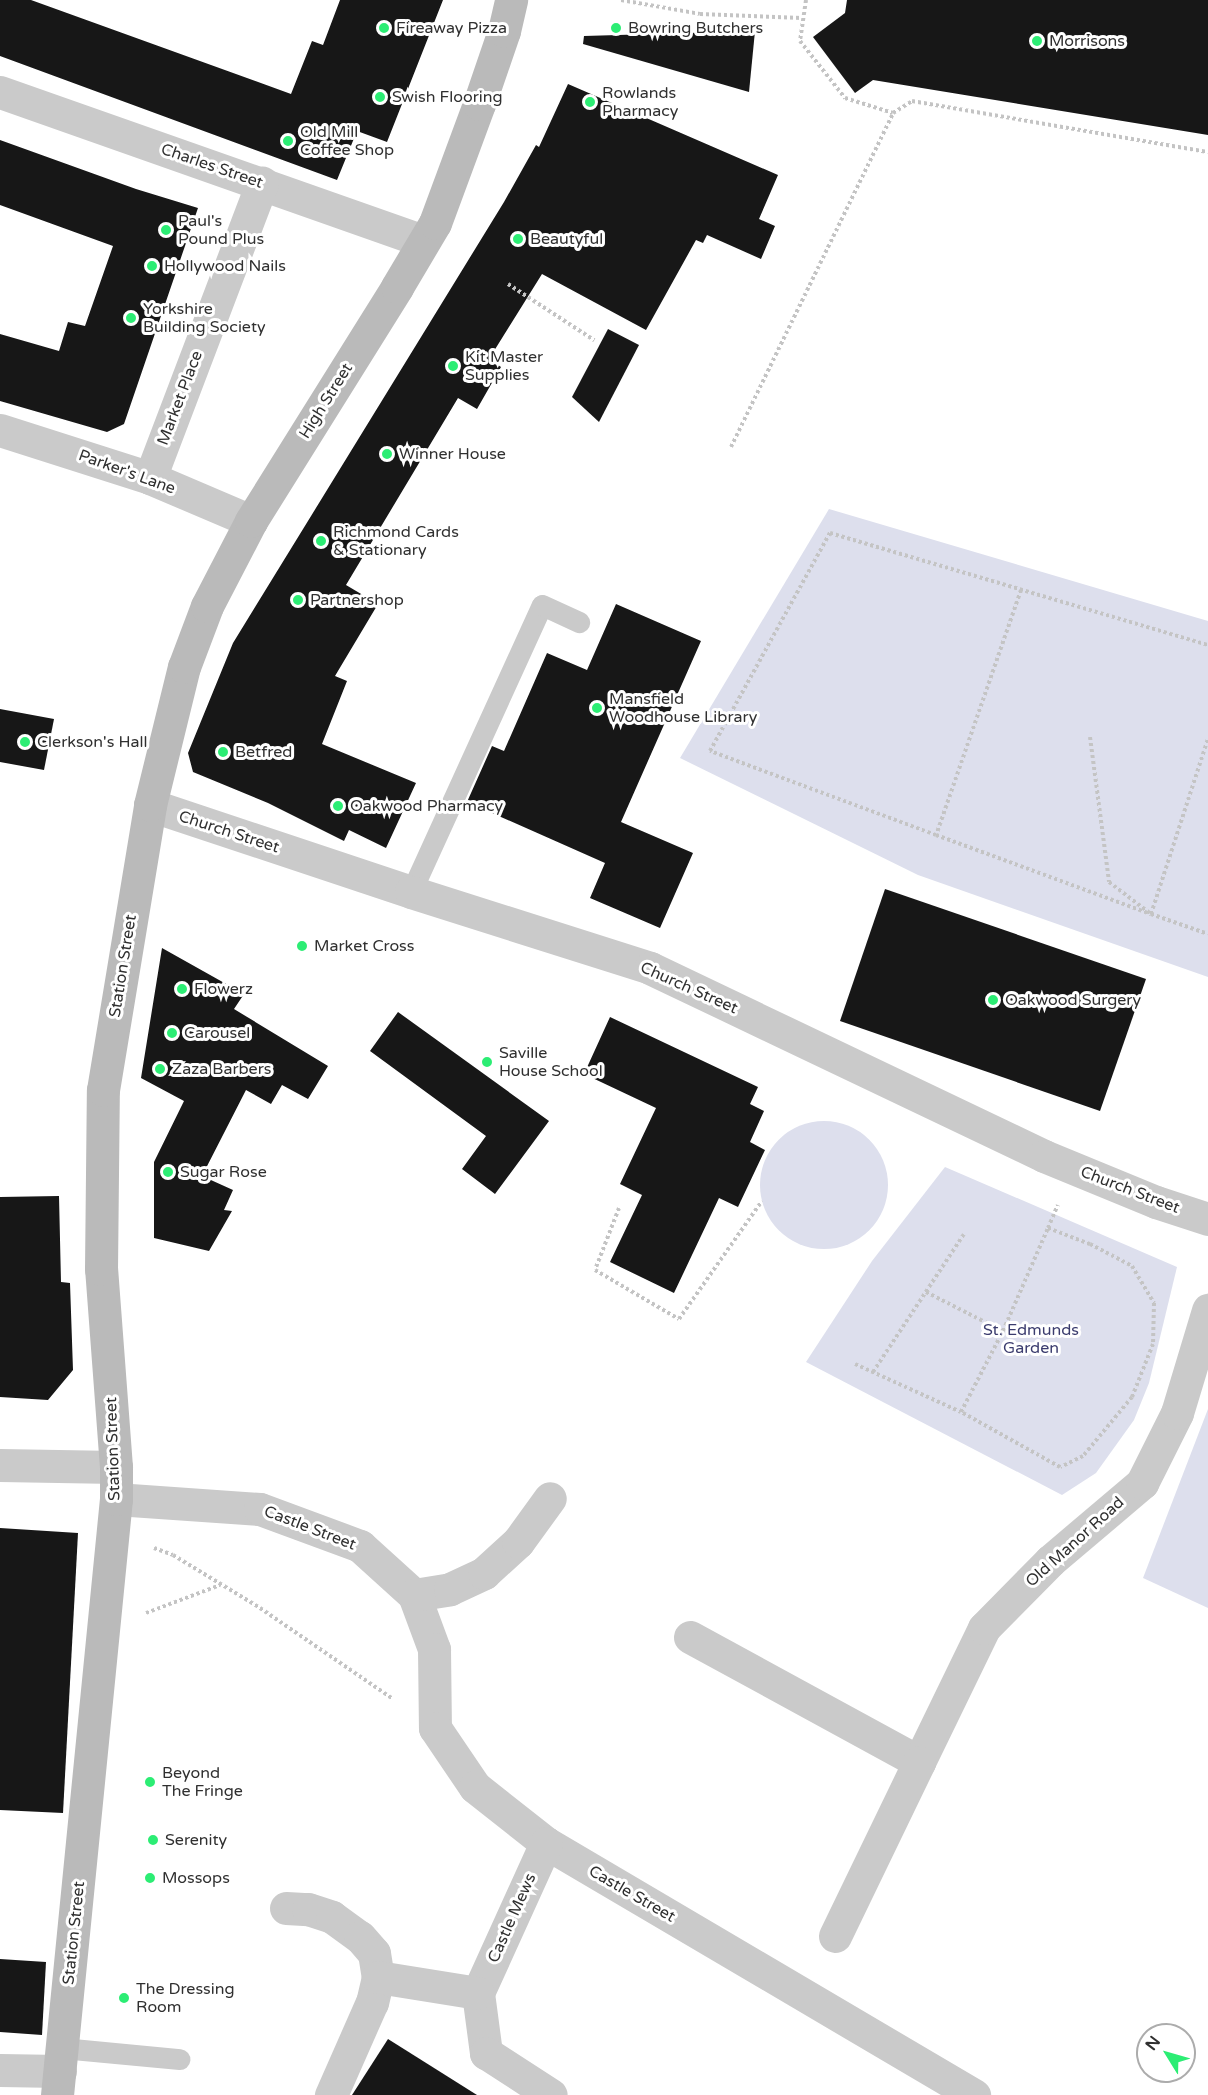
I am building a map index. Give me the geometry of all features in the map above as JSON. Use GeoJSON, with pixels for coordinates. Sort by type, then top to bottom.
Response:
{"type":"FeatureCollection","features":[{"type":"Feature","properties":{"kind":"street","name":"High Street"},"geometry":{"type":"LineString","coordinates":[[150,805],[184,667],[207,606],[251,521],[435,222],[504,31],[511,0]]}},
{"type":"Feature","properties":{"kind":"street","name":"Charles Street"},"geometry":{"type":"LineString","coordinates":[[0,92],[424,241]]}},
{"type":"Feature","properties":{"kind":"street","name":"Market Place"},"geometry":{"type":"LineString","coordinates":[[150,478],[262,183]]}},
{"type":"Feature","properties":{"kind":"street","name":"Parker's Lane"},"geometry":{"type":"LineString","coordinates":[[0,430],[150,478],[251,521]]}},
{"type":"Feature","properties":{"kind":"street","name":"Church Street"},"geometry":{"type":"LineString","coordinates":[[150,805],[411,892],[650,968],[1044,1156],[1156,1202],[1208,1220]]}},
{"type":"Feature","properties":{"kind":"street","name":"Station Street"},"geometry":{"type":"LineString","coordinates":[[60,2071],[104,1634],[116,1483],[102,1269],[103,1090],[150,805]]}},
{"type":"Feature","properties":{"kind":"street","name":"Old Manor Road"},"geometry":{"type":"LineString","coordinates":[[835,1936],[984,1628],[1050,1561],[1142,1483],[1177,1413],[1208,1310]]}},
{"type":"Feature","properties":{"kind":"street","name":"Castle Street"},"geometry":{"type":"LineString","coordinates":[[0,1465],[260,1509],[360,1546],[414,1595],[434,1649],[435,1728],[475,1787],[546,1843],[974,2095]]}},
{"type":"Feature","properties":{"kind":"street"},"geometry":{"type":"LineString","coordinates":[[414,1595],[450,1589],[484,1573],[518,1542],[550,1498]]}},
{"type":"Feature","properties":{"kind":"street"},"geometry":{"type":"LineString","coordinates":[[690,1637],[919,1762]]}},
{"type":"Feature","properties":{"kind":"street","name":"Castle Mews"},"geometry":{"type":"LineString","coordinates":[[478,1993],[546,1843]]}},
{"type":"Feature","properties":{"kind":"street"},"geometry":{"type":"LineString","coordinates":[[286,1908],[308,1909],[332,1917],[360,1937],[374,1953],[378,1977],[367,2013],[331,2095]]}},
{"type":"Feature","properties":{"kind":"street"},"geometry":{"type":"LineString","coordinates":[[378,1977],[478,1993],[486,2053],[551,2095]]}},
{"type":"Feature","properties":{"kind":"street"},"geometry":{"type":"LineString","coordinates":[[0,2070],[60,2071]]}},
{"type":"Feature","properties":{"kind":"lane"},"geometry":{"type":"LineString","coordinates":[[411,892],[542,605],[579,622]]}},
{"type":"Feature","properties":{"kind":"lane"},"geometry":{"type":"LineString","coordinates":[[60,2071],[178,2059]]}},
{"type":"Feature","properties":{"kind":"path"},"geometry":{"type":"LineString","coordinates":[[621,0],[700,14],[802,18]]}},
{"type":"Feature","properties":{"kind":"path"},"geometry":{"type":"LineString","coordinates":[[806,0],[800,40],[845,98],[892,113]]}},
{"type":"Feature","properties":{"kind":"path"},"geometry":{"type":"LineString","coordinates":[[731,447],[892,113],[912,101],[1208,152]]}},
{"type":"Feature","properties":{"kind":"path"},"geometry":{"type":"LineString","coordinates":[[508,284],[594,340]]}},
{"type":"Feature","properties":{"kind":"path"},"geometry":{"type":"LineString","coordinates":[[1208,645],[830,533],[710,751],[1208,934]]}},
{"type":"Feature","properties":{"kind":"path"},"geometry":{"type":"LineString","coordinates":[[936,835],[1021,590]]}},
{"type":"Feature","properties":{"kind":"path"},"geometry":{"type":"LineString","coordinates":[[1090,737],[1109,882],[1151,914]]}},
{"type":"Feature","properties":{"kind":"path"},"geometry":{"type":"LineString","coordinates":[[1151,914],[1208,739]]}},
{"type":"Feature","properties":{"kind":"path"},"geometry":{"type":"LineString","coordinates":[[618,1208],[594,1270],[679,1319],[762,1201]]}},
{"type":"Feature","properties":{"kind":"path"},"geometry":{"type":"LineString","coordinates":[[855,1364],[962,1412],[1060,1467],[1083,1456],[1132,1397],[1153,1344],[1154,1304],[1132,1266],[1089,1244],[1048,1228],[1004,1331],[962,1412]]}},
{"type":"Feature","properties":{"kind":"path"},"geometry":{"type":"LineString","coordinates":[[873,1372],[964,1234]]}},
{"type":"Feature","properties":{"kind":"path"},"geometry":{"type":"LineString","coordinates":[[926,1292],[1004,1331]]}},
{"type":"Feature","properties":{"kind":"path"},"geometry":{"type":"LineString","coordinates":[[113,1535],[173,1555],[260,1608],[435,1728]]}},
{"type":"Feature","properties":{"kind":"path"},"geometry":{"type":"LineString","coordinates":[[104,1634],[143,1615],[221,1584]]}},
{"type":"Feature","properties":{"kind":"green space"},"geometry":{"type":"Polygon","coordinates":[[[829,509],[1208,621],[1208,977],[918,875],[680,758],[829,509]]]}},
{"type":"Feature","properties":{"kind":"green space"},"geometry":{"type":"Polygon","coordinates":[[[824,1121],[849,1126],[870,1139],[883,1160],[888,1185],[883,1210],[870,1231],[849,1244],[824,1249],[799,1244],[778,1231],[765,1210],[760,1185],[765,1160],[778,1139],[799,1126],[824,1121]]]}},
{"type":"Feature","properties":{"kind":"green space","name":"St. Edmunds Garden"},"geometry":{"type":"Polygon","coordinates":[[[945,1167],[1177,1267],[1149,1383],[1134,1420],[1096,1473],[1062,1495],[806,1362],[872,1261],[945,1167]]]}},
{"type":"Feature","properties":{"kind":"green space"},"geometry":{"type":"Polygon","coordinates":[[[1208,1409],[1208,1608],[1143,1578],[1208,1409]]]}},
{"type":"Feature","properties":{"kind":"building"},"geometry":{"type":"Polygon","coordinates":[[[0,0],[31,0],[291,94],[312,41],[323,45],[340,0],[443,0],[387,142],[357,131],[337,180],[0,56],[0,0]]]}},
{"type":"Feature","properties":{"kind":"building","name":"Morrisons"},"geometry":{"type":"Polygon","coordinates":[[[847,0],[1208,0],[1208,135],[873,80],[855,93],[813,37],[845,13],[847,0]]]}},
{"type":"Feature","properties":{"kind":"building"},"geometry":{"type":"Polygon","coordinates":[[[755,31],[749,92],[583,44],[584,36],[755,31]]]}},
{"type":"Feature","properties":{"kind":"building"},"geometry":{"type":"Polygon","coordinates":[[[568,84],[778,175],[759,219],[775,226],[761,259],[707,235],[703,243],[696,240],[646,330],[542,274],[489,359],[501,367],[477,409],[458,398],[346,585],[378,604],[335,676],[347,681],[322,744],[416,783],[386,848],[349,830],[344,841],[268,803],[193,772],[188,753],[233,643],[504,202],[536,145],[539,147],[568,84]]]}},
{"type":"Feature","properties":{"kind":"building"},"geometry":{"type":"Polygon","coordinates":[[[0,140],[136,189],[198,208],[124,424],[107,432],[0,401],[0,334],[59,351],[68,322],[85,326],[113,246],[0,205],[0,140]]]}},
{"type":"Feature","properties":{"kind":"building"},"geometry":{"type":"Polygon","coordinates":[[[608,329],[639,345],[599,422],[572,397],[608,329]]]}},
{"type":"Feature","properties":{"kind":"building","name":"Mansfield Woodhouse Library"},"geometry":{"type":"Polygon","coordinates":[[[616,604],[701,641],[621,822],[693,853],[660,928],[590,898],[605,863],[467,802],[492,746],[504,751],[547,653],[587,670],[616,604]]]}},
{"type":"Feature","properties":{"kind":"building","name":"Clerkson's Hall"},"geometry":{"type":"Polygon","coordinates":[[[0,709],[54,719],[44,770],[0,762],[0,709]]]}},
{"type":"Feature","properties":{"kind":"building","name":"Oakwood Surgery"},"geometry":{"type":"Polygon","coordinates":[[[885,889],[1146,979],[1100,1111],[840,1021],[885,889]]]}},
{"type":"Feature","properties":{"kind":"building"},"geometry":{"type":"Polygon","coordinates":[[[162,948],[244,994],[234,1009],[328,1066],[308,1099],[282,1085],[271,1104],[246,1090],[202,1176],[233,1190],[224,1210],[232,1211],[209,1251],[154,1238],[154,1162],[184,1101],[141,1078],[162,948]]]}},
{"type":"Feature","properties":{"kind":"building"},"geometry":{"type":"Polygon","coordinates":[[[398,1012],[549,1121],[495,1194],[462,1169],[486,1136],[370,1051],[398,1012]]]}},
{"type":"Feature","properties":{"kind":"building"},"geometry":{"type":"Polygon","coordinates":[[[610,1017],[758,1087],[750,1104],[764,1111],[750,1142],[765,1150],[738,1207],[719,1198],[674,1293],[610,1262],[642,1195],[620,1184],[656,1108],[584,1074],[610,1017]]]}},
{"type":"Feature","properties":{"kind":"building"},"geometry":{"type":"Polygon","coordinates":[[[59,1196],[61,1282],[70,1283],[73,1370],[48,1400],[0,1397],[0,1197],[59,1196]]]}},
{"type":"Feature","properties":{"kind":"building"},"geometry":{"type":"Polygon","coordinates":[[[0,1528],[78,1533],[63,1813],[0,1810],[0,1528]]]}},
{"type":"Feature","properties":{"kind":"building"},"geometry":{"type":"Polygon","coordinates":[[[0,1959],[46,1962],[42,2035],[0,2032],[0,1959]]]}},
{"type":"Feature","properties":{"kind":"building"},"geometry":{"type":"Polygon","coordinates":[[[388,2039],[477,2095],[352,2095],[388,2039]]]}},
{"type":"Feature","properties":{"kind":"place","name":"Fireaway Pizza"},"geometry":{"type":"Point","coordinates":[384,28]}},
{"type":"Feature","properties":{"kind":"place","name":"Bowring Butchers"},"geometry":{"type":"Point","coordinates":[616,28]}},
{"type":"Feature","properties":{"kind":"place","name":"Morrisons"},"geometry":{"type":"Point","coordinates":[1037,41]}},
{"type":"Feature","properties":{"kind":"place","name":"Swish Flooring"},"geometry":{"type":"Point","coordinates":[380,97]}},
{"type":"Feature","properties":{"kind":"place","name":"Rowlands Pharmacy"},"geometry":{"type":"Point","coordinates":[590,102]}},
{"type":"Feature","properties":{"kind":"place","name":"Old Mill Coffee Shop"},"geometry":{"type":"Point","coordinates":[288,141]}},
{"type":"Feature","properties":{"kind":"place","name":"Paul's Pound Plus"},"geometry":{"type":"Point","coordinates":[166,230]}},
{"type":"Feature","properties":{"kind":"place","name":"Beautyful"},"geometry":{"type":"Point","coordinates":[518,239]}},
{"type":"Feature","properties":{"kind":"place","name":"Hollywood Nails"},"geometry":{"type":"Point","coordinates":[152,266]}},
{"type":"Feature","properties":{"kind":"place","name":"Yorkshire Building Society"},"geometry":{"type":"Point","coordinates":[131,318]}},
{"type":"Feature","properties":{"kind":"place","name":"Kit Master Supplies"},"geometry":{"type":"Point","coordinates":[453,366]}},
{"type":"Feature","properties":{"kind":"place","name":"Winner House"},"geometry":{"type":"Point","coordinates":[387,454]}},
{"type":"Feature","properties":{"kind":"place","name":"Richmond Cards & Stationary"},"geometry":{"type":"Point","coordinates":[321,541]}},
{"type":"Feature","properties":{"kind":"place","name":"Partnershop"},"geometry":{"type":"Point","coordinates":[298,600]}},
{"type":"Feature","properties":{"kind":"place","name":"Mansfield Woodhouse Library"},"geometry":{"type":"Point","coordinates":[597,708]}},
{"type":"Feature","properties":{"kind":"place","name":"Clerkson's Hall"},"geometry":{"type":"Point","coordinates":[25,742]}},
{"type":"Feature","properties":{"kind":"place","name":"Betfred"},"geometry":{"type":"Point","coordinates":[223,752]}},
{"type":"Feature","properties":{"kind":"place","name":"Oakwood Pharmacy"},"geometry":{"type":"Point","coordinates":[338,806]}},
{"type":"Feature","properties":{"kind":"place","name":"Market Cross"},"geometry":{"type":"Point","coordinates":[302,946]}},
{"type":"Feature","properties":{"kind":"place","name":"Flowerz"},"geometry":{"type":"Point","coordinates":[182,989]}},
{"type":"Feature","properties":{"kind":"place","name":"Oakwood Surgery"},"geometry":{"type":"Point","coordinates":[993,1000]}},
{"type":"Feature","properties":{"kind":"place","name":"Carousel"},"geometry":{"type":"Point","coordinates":[172,1033]}},
{"type":"Feature","properties":{"kind":"place","name":"Saville House School"},"geometry":{"type":"Point","coordinates":[487,1062]}},
{"type":"Feature","properties":{"kind":"place","name":"Zaza Barbers"},"geometry":{"type":"Point","coordinates":[160,1069]}},
{"type":"Feature","properties":{"kind":"place","name":"Sugar Rose"},"geometry":{"type":"Point","coordinates":[168,1172]}},
{"type":"Feature","properties":{"kind":"place","name":"Beyond The Fringe"},"geometry":{"type":"Point","coordinates":[150,1782]}},
{"type":"Feature","properties":{"kind":"place","name":"Serenity"},"geometry":{"type":"Point","coordinates":[153,1840]}},
{"type":"Feature","properties":{"kind":"place","name":"Mossops"},"geometry":{"type":"Point","coordinates":[150,1878]}},
{"type":"Feature","properties":{"kind":"place","name":"The Dressing Room"},"geometry":{"type":"Point","coordinates":[124,1998]}}]}
